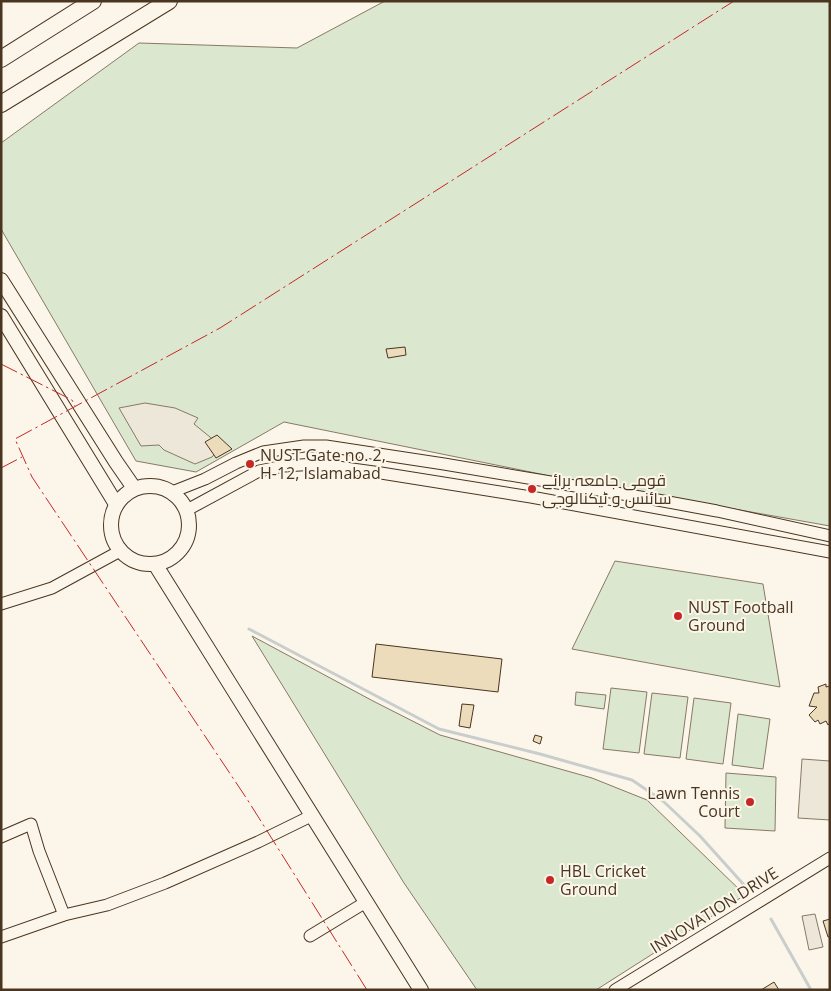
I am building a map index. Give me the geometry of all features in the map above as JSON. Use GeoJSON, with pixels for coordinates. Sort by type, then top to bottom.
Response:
{"type":"FeatureCollection","features":[{"type":"Feature","properties":{"kind":"highway"},"geometry":{"type":"LineString","coordinates":[[1,59],[93,1]]}},
{"type":"Feature","properties":{"kind":"highway"},"geometry":{"type":"LineString","coordinates":[[1,104],[169,1]]}},
{"type":"Feature","properties":{"kind":"main road"},"geometry":{"type":"LineString","coordinates":[[1,280],[134,488]]}},
{"type":"Feature","properties":{"kind":"main road"},"geometry":{"type":"LineString","coordinates":[[1,316],[116,504]]}},
{"type":"Feature","properties":{"kind":"main road"},"geometry":{"type":"LineString","coordinates":[[147,485],[160,486],[172,492],[181,500],[187,510],[190,529],[183,547],[177,554],[166,561],[155,564],[136,562],[120,551],[114,541],[110,528],[111,516],[116,504],[134,488],[147,485]]}},
{"type":"Feature","properties":{"kind":"main road"},"geometry":{"type":"LineString","coordinates":[[155,564],[421,990]]}},
{"type":"Feature","properties":{"kind":"street"},"geometry":{"type":"LineString","coordinates":[[172,492],[263,452],[304,446],[326,446],[426,461],[707,510],[830,536]]}},
{"type":"Feature","properties":{"kind":"street"},"geometry":{"type":"LineString","coordinates":[[187,510],[259,471],[297,464],[316,464],[340,466],[531,497],[830,552]]}},
{"type":"Feature","properties":{"kind":"street"},"geometry":{"type":"LineString","coordinates":[[531,497],[533,480]]}},
{"type":"Feature","properties":{"kind":"street"},"geometry":{"type":"LineString","coordinates":[[1,604],[52,588],[120,551]]}},
{"type":"Feature","properties":{"kind":"street"},"geometry":{"type":"LineString","coordinates":[[1,937],[64,916],[107,905],[165,884],[311,816]]}},
{"type":"Feature","properties":{"kind":"street"},"geometry":{"type":"LineString","coordinates":[[1,837],[31,824],[64,916]]}},
{"type":"Feature","properties":{"kind":"street","name":"INNOVATION DRIVE"},"geometry":{"type":"LineString","coordinates":[[615,990],[830,858]]}},
{"type":"Feature","properties":{"kind":"street"},"geometry":{"type":"LineString","coordinates":[[310,936],[366,902]]}},
{"type":"Feature","properties":{"kind":"green space"},"geometry":{"type":"Polygon","coordinates":[[[385,1],[830,1],[830,526],[565,479],[284,422],[196,472],[136,461],[1,229],[1,143],[139,43],[297,48],[385,1]]]}},
{"type":"Feature","properties":{"kind":"green space","name":"NUST Football Ground"},"geometry":{"type":"Polygon","coordinates":[[[615,561],[763,584],[780,687],[572,649],[615,561]]]}},
{"type":"Feature","properties":{"kind":"green space"},"geometry":{"type":"Polygon","coordinates":[[[252,636],[440,735],[592,778],[647,800],[745,895],[596,990],[477,990],[404,883],[252,636]]]}},
{"type":"Feature","properties":{"kind":"green space"},"geometry":{"type":"Polygon","coordinates":[[[611,688],[647,692],[639,753],[603,749],[611,688]]]}},
{"type":"Feature","properties":{"kind":"green space"},"geometry":{"type":"Polygon","coordinates":[[[576,692],[606,695],[604,709],[575,705],[576,692]]]}},
{"type":"Feature","properties":{"kind":"green space"},"geometry":{"type":"Polygon","coordinates":[[[652,693],[688,697],[680,758],[644,754],[652,693]]]}},
{"type":"Feature","properties":{"kind":"green space"},"geometry":{"type":"Polygon","coordinates":[[[694,698],[731,703],[723,764],[686,759],[694,698]]]}},
{"type":"Feature","properties":{"kind":"green space"},"geometry":{"type":"Polygon","coordinates":[[[738,714],[770,719],[763,769],[732,765],[738,714]]]}},
{"type":"Feature","properties":{"kind":"green space","name":"Lawn Tennis Court"},"geometry":{"type":"Polygon","coordinates":[[[726,773],[776,777],[775,831],[725,828],[726,773]]]}},
{"type":"Feature","properties":{"kind":"shaded area"},"geometry":{"type":"Polygon","coordinates":[[[145,403],[175,408],[198,418],[194,424],[221,446],[212,457],[195,464],[164,450],[159,445],[141,446],[119,408],[145,403]]]}},
{"type":"Feature","properties":{"kind":"shaded area"},"geometry":{"type":"Polygon","coordinates":[[[802,759],[830,761],[830,820],[798,818],[802,759]]]}},
{"type":"Feature","properties":{"kind":"shaded area"},"geometry":{"type":"Polygon","coordinates":[[[815,914],[823,947],[809,950],[802,916],[815,914]]]}},
{"type":"Feature","properties":{"kind":"building"},"geometry":{"type":"Polygon","coordinates":[[[405,347],[406,355],[388,358],[386,349],[405,347]]]}},
{"type":"Feature","properties":{"kind":"building"},"geometry":{"type":"Polygon","coordinates":[[[217,435],[232,449],[216,458],[205,442],[217,435]]]}},
{"type":"Feature","properties":{"kind":"building"},"geometry":{"type":"Polygon","coordinates":[[[376,644],[502,659],[498,692],[372,677],[376,644]]]}},
{"type":"Feature","properties":{"kind":"building"},"geometry":{"type":"Polygon","coordinates":[[[826,684],[826,687],[830,686],[830,723],[828,725],[826,721],[820,724],[818,720],[815,722],[809,715],[817,707],[809,706],[814,693],[819,693],[818,687],[826,684]]]}},
{"type":"Feature","properties":{"kind":"building"},"geometry":{"type":"Polygon","coordinates":[[[462,704],[474,705],[470,728],[459,726],[462,704]]]}},
{"type":"Feature","properties":{"kind":"building"},"geometry":{"type":"Polygon","coordinates":[[[535,735],[542,737],[540,744],[533,741],[535,735]]]}},
{"type":"Feature","properties":{"kind":"building"},"geometry":{"type":"Polygon","coordinates":[[[830,919],[830,937],[828,937],[823,921],[830,919]]]}},
{"type":"Feature","properties":{"kind":"building"},"geometry":{"type":"Polygon","coordinates":[[[774,982],[779,990],[761,990],[774,982]]]}},
{"type":"Feature","properties":{"kind":"waterway"},"geometry":{"type":"LineString","coordinates":[[249,629],[439,729],[540,754],[632,780],[663,801],[700,836],[745,886]]}},
{"type":"Feature","properties":{"kind":"waterway"},"geometry":{"type":"LineString","coordinates":[[771,919],[811,990]]}},
{"type":"Feature","properties":{"kind":"power"},"geometry":{"type":"LineString","coordinates":[[367,990],[247,799],[32,477],[15,439],[220,328],[734,1]]}},
{"type":"Feature","properties":{"kind":"power"},"geometry":{"type":"LineString","coordinates":[[1,364],[72,400],[75,406]]}},
{"type":"Feature","properties":{"kind":"power"},"geometry":{"type":"LineString","coordinates":[[1,468],[22,457]]}},
{"type":"Feature","properties":{"kind":"place","name":"NUST Gate no. 2, H-12, Islamabad"},"geometry":{"type":"Point","coordinates":[250,464]}},
{"type":"Feature","properties":{"kind":"place","name":"قومی جامعہ برائے سائنس و ٹیکنالوجی"},"geometry":{"type":"Point","coordinates":[532,489]}},
{"type":"Feature","properties":{"kind":"place","name":"NUST Football Ground"},"geometry":{"type":"Point","coordinates":[678,616]}},
{"type":"Feature","properties":{"kind":"place","name":"Lawn Tennis Court"},"geometry":{"type":"Point","coordinates":[750,802]}},
{"type":"Feature","properties":{"kind":"place","name":"HBL Cricket Ground"},"geometry":{"type":"Point","coordinates":[550,880]}}]}
